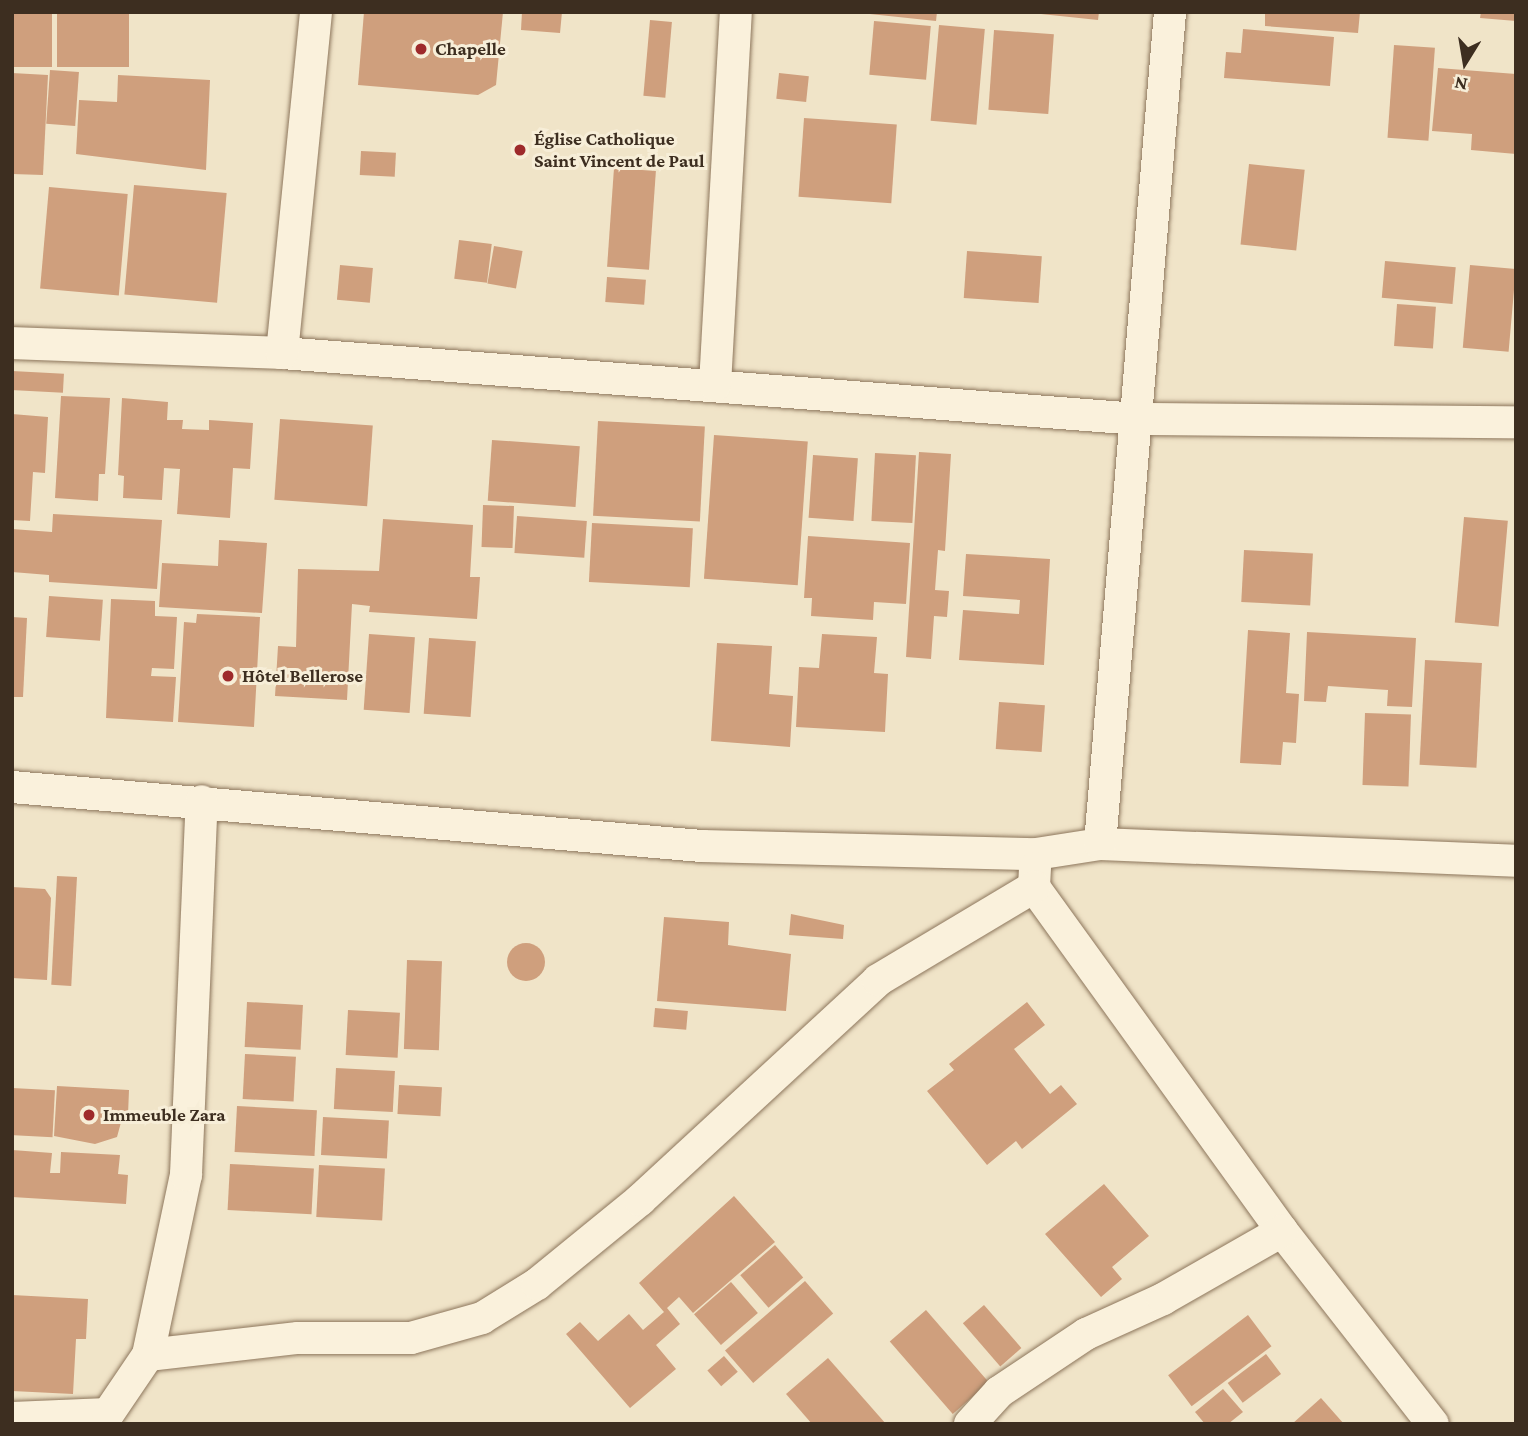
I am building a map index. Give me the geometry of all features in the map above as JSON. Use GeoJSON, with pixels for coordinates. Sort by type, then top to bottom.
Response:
{"type":"FeatureCollection","features":[{"type":"Feature","properties":{"kind":"street"},"geometry":{"type":"LineString","coordinates":[[282,353],[316,12]]}},
{"type":"Feature","properties":{"kind":"street"},"geometry":{"type":"LineString","coordinates":[[715,385],[736,12]]}},
{"type":"Feature","properties":{"kind":"street"},"geometry":{"type":"LineString","coordinates":[[1100,844],[1138,419],[1170,12]]}},
{"type":"Feature","properties":{"kind":"street"},"geometry":{"type":"LineString","coordinates":[[12,343],[282,353],[1138,419],[1516,422]]}},
{"type":"Feature","properties":{"kind":"street"},"geometry":{"type":"LineString","coordinates":[[12,787],[202,801],[702,846],[1036,854],[1100,844],[1516,861]]}},
{"type":"Feature","properties":{"kind":"street"},"geometry":{"type":"LineString","coordinates":[[12,1418],[108,1419],[148,1355],[186,1175],[202,801]]}},
{"type":"Feature","properties":{"kind":"street"},"geometry":{"type":"LineString","coordinates":[[1036,854],[1034,887],[1282,1231],[1433,1424]]}},
{"type":"Feature","properties":{"kind":"street"},"geometry":{"type":"LineString","coordinates":[[148,1355],[298,1338],[411,1338],[482,1318],[537,1284],[640,1200],[878,980],[1034,887]]}},
{"type":"Feature","properties":{"kind":"street"},"geometry":{"type":"LineString","coordinates":[[970,1424],[999,1392],[1086,1334],[1163,1299],[1282,1231]]}},
{"type":"Feature","properties":{"kind":"building"},"geometry":{"type":"Polygon","coordinates":[[[12,12],[52,12],[52,67],[12,67],[12,12]]]}},
{"type":"Feature","properties":{"kind":"building"},"geometry":{"type":"Polygon","coordinates":[[[57,12],[129,12],[129,67],[57,67],[57,12]]]}},
{"type":"Feature","properties":{"kind":"building","name":"Chapelle"},"geometry":{"type":"Polygon","coordinates":[[[364,12],[503,12],[496,85],[478,95],[358,85],[364,12]]]}},
{"type":"Feature","properties":{"kind":"building"},"geometry":{"type":"Polygon","coordinates":[[[522,12],[562,12],[560,33],[521,30],[522,12]]]}},
{"type":"Feature","properties":{"kind":"building"},"geometry":{"type":"Polygon","coordinates":[[[851,12],[937,12],[936,21],[851,12]]]}},
{"type":"Feature","properties":{"kind":"building"},"geometry":{"type":"Polygon","coordinates":[[[1022,12],[1099,12],[1098,20],[1022,12]]]}},
{"type":"Feature","properties":{"kind":"building"},"geometry":{"type":"Polygon","coordinates":[[[1265,12],[1360,12],[1358,33],[1265,26],[1265,12]]]}},
{"type":"Feature","properties":{"kind":"building"},"geometry":{"type":"Polygon","coordinates":[[[1481,12],[1516,12],[1516,21],[1480,18],[1481,12]]]}},
{"type":"Feature","properties":{"kind":"building"},"geometry":{"type":"Polygon","coordinates":[[[650,20],[672,22],[665,98],[643,96],[650,20]]]}},
{"type":"Feature","properties":{"kind":"building"},"geometry":{"type":"Polygon","coordinates":[[[874,21],[931,26],[926,80],[869,75],[874,21]]]}},
{"type":"Feature","properties":{"kind":"building"},"geometry":{"type":"Polygon","coordinates":[[[939,25],[985,29],[976,125],[931,121],[939,25]]]}},
{"type":"Feature","properties":{"kind":"building"},"geometry":{"type":"Polygon","coordinates":[[[1243,29],[1334,37],[1330,86],[1224,78],[1226,52],[1241,53],[1243,29]]]}},
{"type":"Feature","properties":{"kind":"building"},"geometry":{"type":"Polygon","coordinates":[[[994,30],[1054,34],[1048,114],[988,110],[994,30]]]}},
{"type":"Feature","properties":{"kind":"building"},"geometry":{"type":"Polygon","coordinates":[[[1394,45],[1435,48],[1428,141],[1388,138],[1394,45]]]}},
{"type":"Feature","properties":{"kind":"building"},"geometry":{"type":"Polygon","coordinates":[[[1438,68],[1516,74],[1516,154],[1471,150],[1472,134],[1432,131],[1438,68]]]}},
{"type":"Feature","properties":{"kind":"building"},"geometry":{"type":"Polygon","coordinates":[[[50,70],[79,72],[75,126],[46,124],[50,70]]]}},
{"type":"Feature","properties":{"kind":"building"},"geometry":{"type":"Polygon","coordinates":[[[12,73],[48,75],[43,175],[12,174],[12,73]]]}},
{"type":"Feature","properties":{"kind":"building"},"geometry":{"type":"Polygon","coordinates":[[[779,73],[809,76],[806,102],[776,99],[779,73]]]}},
{"type":"Feature","properties":{"kind":"building"},"geometry":{"type":"Polygon","coordinates":[[[118,75],[210,80],[206,170],[76,154],[79,100],[117,102],[118,75]]]}},
{"type":"Feature","properties":{"kind":"building"},"geometry":{"type":"Polygon","coordinates":[[[804,118],[897,124],[891,203],[798,197],[804,118]]]}},
{"type":"Feature","properties":{"kind":"building"},"geometry":{"type":"Polygon","coordinates":[[[361,151],[396,153],[395,177],[360,175],[361,151]]]}},
{"type":"Feature","properties":{"kind":"building"},"geometry":{"type":"Polygon","coordinates":[[[1249,164],[1305,170],[1296,250],[1241,245],[1249,164]]]}},
{"type":"Feature","properties":{"kind":"building"},"geometry":{"type":"Polygon","coordinates":[[[614,168],[656,171],[649,270],[607,267],[614,168]]]}},
{"type":"Feature","properties":{"kind":"building"},"geometry":{"type":"Polygon","coordinates":[[[134,185],[227,193],[217,303],[124,295],[134,185]]]}},
{"type":"Feature","properties":{"kind":"building"},"geometry":{"type":"Polygon","coordinates":[[[49,187],[128,194],[119,295],[40,289],[49,187]]]}},
{"type":"Feature","properties":{"kind":"building"},"geometry":{"type":"Polygon","coordinates":[[[459,240],[492,244],[487,283],[454,279],[459,240]]]}},
{"type":"Feature","properties":{"kind":"building"},"geometry":{"type":"Polygon","coordinates":[[[494,246],[523,251],[516,288],[487,283],[494,246]]]}},
{"type":"Feature","properties":{"kind":"building"},"geometry":{"type":"Polygon","coordinates":[[[967,251],[1042,256],[1039,303],[964,298],[967,251]]]}},
{"type":"Feature","properties":{"kind":"building"},"geometry":{"type":"Polygon","coordinates":[[[1385,261],[1456,267],[1453,304],[1382,298],[1385,261]]]}},
{"type":"Feature","properties":{"kind":"building"},"geometry":{"type":"Polygon","coordinates":[[[340,265],[373,268],[370,303],[337,300],[340,265]]]}},
{"type":"Feature","properties":{"kind":"building"},"geometry":{"type":"Polygon","coordinates":[[[1470,265],[1516,269],[1509,352],[1463,348],[1470,265]]]}},
{"type":"Feature","properties":{"kind":"building"},"geometry":{"type":"Polygon","coordinates":[[[607,277],[646,280],[644,305],[605,302],[607,277]]]}},
{"type":"Feature","properties":{"kind":"building"},"geometry":{"type":"Polygon","coordinates":[[[1397,304],[1436,307],[1433,349],[1394,346],[1397,304]]]}},
{"type":"Feature","properties":{"kind":"building"},"geometry":{"type":"Polygon","coordinates":[[[12,371],[64,374],[63,393],[12,390],[12,371]]]}},
{"type":"Feature","properties":{"kind":"building"},"geometry":{"type":"Polygon","coordinates":[[[61,396],[110,398],[105,474],[99,474],[98,501],[55,498],[61,396]]]}},
{"type":"Feature","properties":{"kind":"building"},"geometry":{"type":"Polygon","coordinates":[[[122,398],[168,402],[167,420],[183,420],[182,429],[209,430],[209,420],[253,423],[250,469],[233,468],[230,518],[177,514],[180,469],[164,468],[162,500],[123,498],[124,476],[118,475],[122,398]]]}},
{"type":"Feature","properties":{"kind":"building"},"geometry":{"type":"Polygon","coordinates":[[[12,414],[48,417],[45,473],[33,472],[30,521],[12,520],[12,414]]]}},
{"type":"Feature","properties":{"kind":"building"},"geometry":{"type":"Polygon","coordinates":[[[280,419],[373,425],[367,506],[274,500],[280,419]]]}},
{"type":"Feature","properties":{"kind":"building"},"geometry":{"type":"Polygon","coordinates":[[[598,421],[705,427],[700,521],[593,516],[598,421]]]}},
{"type":"Feature","properties":{"kind":"building"},"geometry":{"type":"Polygon","coordinates":[[[714,435],[808,442],[798,585],[704,579],[714,435]]]}},
{"type":"Feature","properties":{"kind":"building"},"geometry":{"type":"Polygon","coordinates":[[[492,440],[580,446],[576,507],[488,501],[492,440]]]}},
{"type":"Feature","properties":{"kind":"building"},"geometry":{"type":"Polygon","coordinates":[[[919,452],[951,454],[945,551],[938,550],[935,590],[949,591],[947,617],[934,616],[931,659],[906,657],[919,452]]]}},
{"type":"Feature","properties":{"kind":"building"},"geometry":{"type":"Polygon","coordinates":[[[875,453],[916,455],[912,523],[871,521],[875,453]]]}},
{"type":"Feature","properties":{"kind":"building"},"geometry":{"type":"Polygon","coordinates":[[[813,455],[858,458],[853,521],[809,518],[813,455]]]}},
{"type":"Feature","properties":{"kind":"building"},"geometry":{"type":"Polygon","coordinates":[[[483,505],[514,506],[513,548],[482,547],[483,505]]]}},
{"type":"Feature","properties":{"kind":"building"},"geometry":{"type":"Polygon","coordinates":[[[53,514],[162,520],[157,589],[49,582],[49,575],[12,572],[12,529],[52,532],[53,514]]]}},
{"type":"Feature","properties":{"kind":"building"},"geometry":{"type":"Polygon","coordinates":[[[517,516],[587,521],[584,558],[514,553],[517,516]]]}},
{"type":"Feature","properties":{"kind":"building"},"geometry":{"type":"Polygon","coordinates":[[[1464,517],[1508,521],[1499,626],[1455,623],[1464,517]]]}},
{"type":"Feature","properties":{"kind":"building"},"geometry":{"type":"Polygon","coordinates":[[[383,519],[473,525],[470,577],[480,577],[477,619],[369,612],[370,606],[352,604],[347,700],[275,696],[278,646],[296,647],[298,569],[379,571],[383,519]]]}},
{"type":"Feature","properties":{"kind":"building"},"geometry":{"type":"Polygon","coordinates":[[[592,523],[693,528],[690,587],[589,582],[592,523]]]}},
{"type":"Feature","properties":{"kind":"building"},"geometry":{"type":"Polygon","coordinates":[[[808,536],[910,543],[906,604],[874,602],[873,620],[811,616],[812,598],[804,598],[808,536]]]}},
{"type":"Feature","properties":{"kind":"building"},"geometry":{"type":"Polygon","coordinates":[[[219,540],[267,543],[262,613],[159,607],[162,563],[218,566],[219,540]]]}},
{"type":"Feature","properties":{"kind":"building"},"geometry":{"type":"Polygon","coordinates":[[[1244,550],[1313,554],[1310,606],[1241,602],[1244,550]]]}},
{"type":"Feature","properties":{"kind":"building"},"geometry":{"type":"Polygon","coordinates":[[[966,554],[1050,559],[1044,665],[959,660],[963,610],[1019,614],[1020,600],[963,596],[966,554]]]}},
{"type":"Feature","properties":{"kind":"building"},"geometry":{"type":"Polygon","coordinates":[[[49,596],[103,600],[100,641],[46,637],[49,596]]]}},
{"type":"Feature","properties":{"kind":"building"},"geometry":{"type":"Polygon","coordinates":[[[111,599],[155,601],[155,616],[177,617],[174,669],[152,668],[151,676],[176,677],[173,722],[106,718],[111,599]]]}},
{"type":"Feature","properties":{"kind":"building"},"geometry":{"type":"Polygon","coordinates":[[[197,614],[260,617],[254,727],[178,722],[184,622],[196,623],[197,614]]]}},
{"type":"Feature","properties":{"kind":"building"},"geometry":{"type":"Polygon","coordinates":[[[12,617],[27,618],[23,697],[12,697],[12,617]]]}},
{"type":"Feature","properties":{"kind":"building"},"geometry":{"type":"Polygon","coordinates":[[[1248,630],[1290,633],[1286,693],[1299,694],[1296,743],[1283,742],[1281,765],[1240,763],[1248,630]]]}},
{"type":"Feature","properties":{"kind":"building"},"geometry":{"type":"Polygon","coordinates":[[[1307,632],[1416,638],[1412,707],[1387,706],[1388,690],[1328,686],[1326,702],[1304,701],[1307,632]]]}},
{"type":"Feature","properties":{"kind":"building"},"geometry":{"type":"Polygon","coordinates":[[[369,634],[415,637],[410,713],[364,710],[369,634]]]}},
{"type":"Feature","properties":{"kind":"building"},"geometry":{"type":"Polygon","coordinates":[[[822,634],[877,637],[874,673],[888,674],[885,732],[796,727],[799,667],[819,668],[822,634]]]}},
{"type":"Feature","properties":{"kind":"building"},"geometry":{"type":"Polygon","coordinates":[[[429,638],[476,641],[471,717],[424,714],[429,638]]]}},
{"type":"Feature","properties":{"kind":"building"},"geometry":{"type":"Polygon","coordinates":[[[717,643],[772,646],[769,694],[793,696],[790,747],[711,741],[717,643]]]}},
{"type":"Feature","properties":{"kind":"building"},"geometry":{"type":"Polygon","coordinates":[[[1425,660],[1482,663],[1476,768],[1420,765],[1425,660]]]}},
{"type":"Feature","properties":{"kind":"building"},"geometry":{"type":"Polygon","coordinates":[[[999,702],[1045,705],[1042,752],[996,749],[999,702]]]}},
{"type":"Feature","properties":{"kind":"building"},"geometry":{"type":"Polygon","coordinates":[[[1365,713],[1411,715],[1408,787],[1362,785],[1365,713]]]}},
{"type":"Feature","properties":{"kind":"building"},"geometry":{"type":"Polygon","coordinates":[[[57,876],[77,877],[71,986],[51,985],[57,876]]]}},
{"type":"Feature","properties":{"kind":"building"},"geometry":{"type":"Polygon","coordinates":[[[12,887],[45,889],[51,898],[47,980],[12,978],[12,887]]]}},
{"type":"Feature","properties":{"kind":"building"},"geometry":{"type":"Polygon","coordinates":[[[791,914],[844,925],[843,939],[789,935],[791,914]]]}},
{"type":"Feature","properties":{"kind":"building"},"geometry":{"type":"Polygon","coordinates":[[[664,917],[729,922],[728,945],[791,954],[786,1011],[657,1001],[664,917]]]}},
{"type":"Feature","properties":{"kind":"building"},"geometry":{"type":"Polygon","coordinates":[[[526,943],[540,948],[545,962],[540,976],[526,981],[512,976],[507,962],[512,948],[526,943]]]}},
{"type":"Feature","properties":{"kind":"building"},"geometry":{"type":"Polygon","coordinates":[[[407,960],[442,961],[439,1050],[404,1049],[407,960]]]}},
{"type":"Feature","properties":{"kind":"building"},"geometry":{"type":"Polygon","coordinates":[[[247,1002],[303,1005],[301,1050],[245,1047],[247,1002]]]}},
{"type":"Feature","properties":{"kind":"building"},"geometry":{"type":"Polygon","coordinates":[[[1027,1002],[1045,1025],[1014,1049],[1050,1094],[1061,1085],[1077,1104],[1022,1149],[1016,1141],[987,1165],[927,1091],[954,1070],[949,1064],[1027,1002]]]}},
{"type":"Feature","properties":{"kind":"building"},"geometry":{"type":"Polygon","coordinates":[[[655,1008],[688,1011],[686,1030],[653,1027],[655,1008]]]}},
{"type":"Feature","properties":{"kind":"building"},"geometry":{"type":"Polygon","coordinates":[[[348,1010],[400,1013],[398,1058],[346,1055],[348,1010]]]}},
{"type":"Feature","properties":{"kind":"building"},"geometry":{"type":"Polygon","coordinates":[[[245,1054],[296,1057],[294,1102],[243,1099],[245,1054]]]}},
{"type":"Feature","properties":{"kind":"building"},"geometry":{"type":"Polygon","coordinates":[[[336,1068],[395,1071],[393,1112],[334,1109],[336,1068]]]}},
{"type":"Feature","properties":{"kind":"building"},"geometry":{"type":"Polygon","coordinates":[[[399,1085],[442,1087],[440,1116],[397,1114],[399,1085]]]}},
{"type":"Feature","properties":{"kind":"building","name":"Immeuble Zara"},"geometry":{"type":"Polygon","coordinates":[[[57,1086],[129,1090],[128,1115],[123,1115],[117,1137],[95,1144],[54,1136],[57,1086]]]}},
{"type":"Feature","properties":{"kind":"building"},"geometry":{"type":"Polygon","coordinates":[[[12,1088],[55,1090],[52,1137],[12,1135],[12,1088]]]}},
{"type":"Feature","properties":{"kind":"building"},"geometry":{"type":"Polygon","coordinates":[[[237,1106],[317,1110],[314,1156],[235,1152],[237,1106]]]}},
{"type":"Feature","properties":{"kind":"building"},"geometry":{"type":"Polygon","coordinates":[[[323,1117],[389,1120],[387,1158],[321,1155],[323,1117]]]}},
{"type":"Feature","properties":{"kind":"building"},"geometry":{"type":"Polygon","coordinates":[[[12,1150],[52,1153],[50,1173],[60,1173],[61,1152],[120,1155],[118,1174],[128,1175],[126,1204],[12,1197],[12,1150]]]}},
{"type":"Feature","properties":{"kind":"building"},"geometry":{"type":"Polygon","coordinates":[[[230,1164],[314,1168],[311,1214],[228,1210],[230,1164]]]}},
{"type":"Feature","properties":{"kind":"building"},"geometry":{"type":"Polygon","coordinates":[[[319,1165],[385,1168],[382,1220],[316,1217],[319,1165]]]}},
{"type":"Feature","properties":{"kind":"building"},"geometry":{"type":"Polygon","coordinates":[[[1104,1184],[1149,1236],[1112,1267],[1122,1279],[1101,1297],[1045,1234],[1104,1184]]]}},
{"type":"Feature","properties":{"kind":"building"},"geometry":{"type":"Polygon","coordinates":[[[734,1196],[775,1242],[693,1313],[679,1297],[667,1308],[680,1324],[656,1345],[676,1369],[630,1408],[566,1334],[580,1322],[598,1341],[629,1314],[643,1330],[664,1312],[639,1283],[734,1196]]]}},
{"type":"Feature","properties":{"kind":"building"},"geometry":{"type":"Polygon","coordinates":[[[775,1245],[803,1277],[768,1308],[740,1275],[775,1245]]]}},
{"type":"Feature","properties":{"kind":"building"},"geometry":{"type":"Polygon","coordinates":[[[805,1281],[833,1313],[753,1383],[725,1351],[805,1281]]]}},
{"type":"Feature","properties":{"kind":"building"},"geometry":{"type":"Polygon","coordinates":[[[731,1282],[758,1313],[721,1345],[694,1314],[731,1282]]]}},
{"type":"Feature","properties":{"kind":"building"},"geometry":{"type":"Polygon","coordinates":[[[12,1295],[88,1299],[86,1339],[76,1339],[73,1394],[12,1391],[12,1295]]]}},
{"type":"Feature","properties":{"kind":"building"},"geometry":{"type":"Polygon","coordinates":[[[984,1305],[1021,1348],[1000,1366],[963,1323],[984,1305]]]}},
{"type":"Feature","properties":{"kind":"building"},"geometry":{"type":"Polygon","coordinates":[[[926,1310],[989,1382],[953,1414],[890,1341],[926,1310]]]}},
{"type":"Feature","properties":{"kind":"building"},"geometry":{"type":"Polygon","coordinates":[[[1248,1315],[1271,1346],[1192,1406],[1168,1375],[1248,1315]]]}},
{"type":"Feature","properties":{"kind":"building"},"geometry":{"type":"Polygon","coordinates":[[[1266,1354],[1281,1374],[1243,1403],[1228,1383],[1266,1354]]]}},
{"type":"Feature","properties":{"kind":"building"},"geometry":{"type":"Polygon","coordinates":[[[724,1356],[738,1372],[721,1386],[707,1370],[724,1356]]]}},
{"type":"Feature","properties":{"kind":"building"},"geometry":{"type":"Polygon","coordinates":[[[828,1358],[886,1424],[812,1424],[786,1394],[828,1358]]]}},
{"type":"Feature","properties":{"kind":"building"},"geometry":{"type":"Polygon","coordinates":[[[1223,1389],[1243,1412],[1228,1424],[1205,1424],[1195,1412],[1223,1389]]]}},
{"type":"Feature","properties":{"kind":"building"},"geometry":{"type":"Polygon","coordinates":[[[1321,1398],[1344,1424],[1292,1424],[1321,1398]]]}},
{"type":"Feature","properties":{"kind":"place","name":"Chapelle"},"geometry":{"type":"Point","coordinates":[421,49]}},
{"type":"Feature","properties":{"kind":"place","name":"Église Catholique Saint Vincent de Paul"},"geometry":{"type":"Point","coordinates":[520,150]}},
{"type":"Feature","properties":{"kind":"place","name":"Hôtel Bellerose"},"geometry":{"type":"Point","coordinates":[228,676]}},
{"type":"Feature","properties":{"kind":"place","name":"Immeuble Zara"},"geometry":{"type":"Point","coordinates":[89,1115]}}]}
